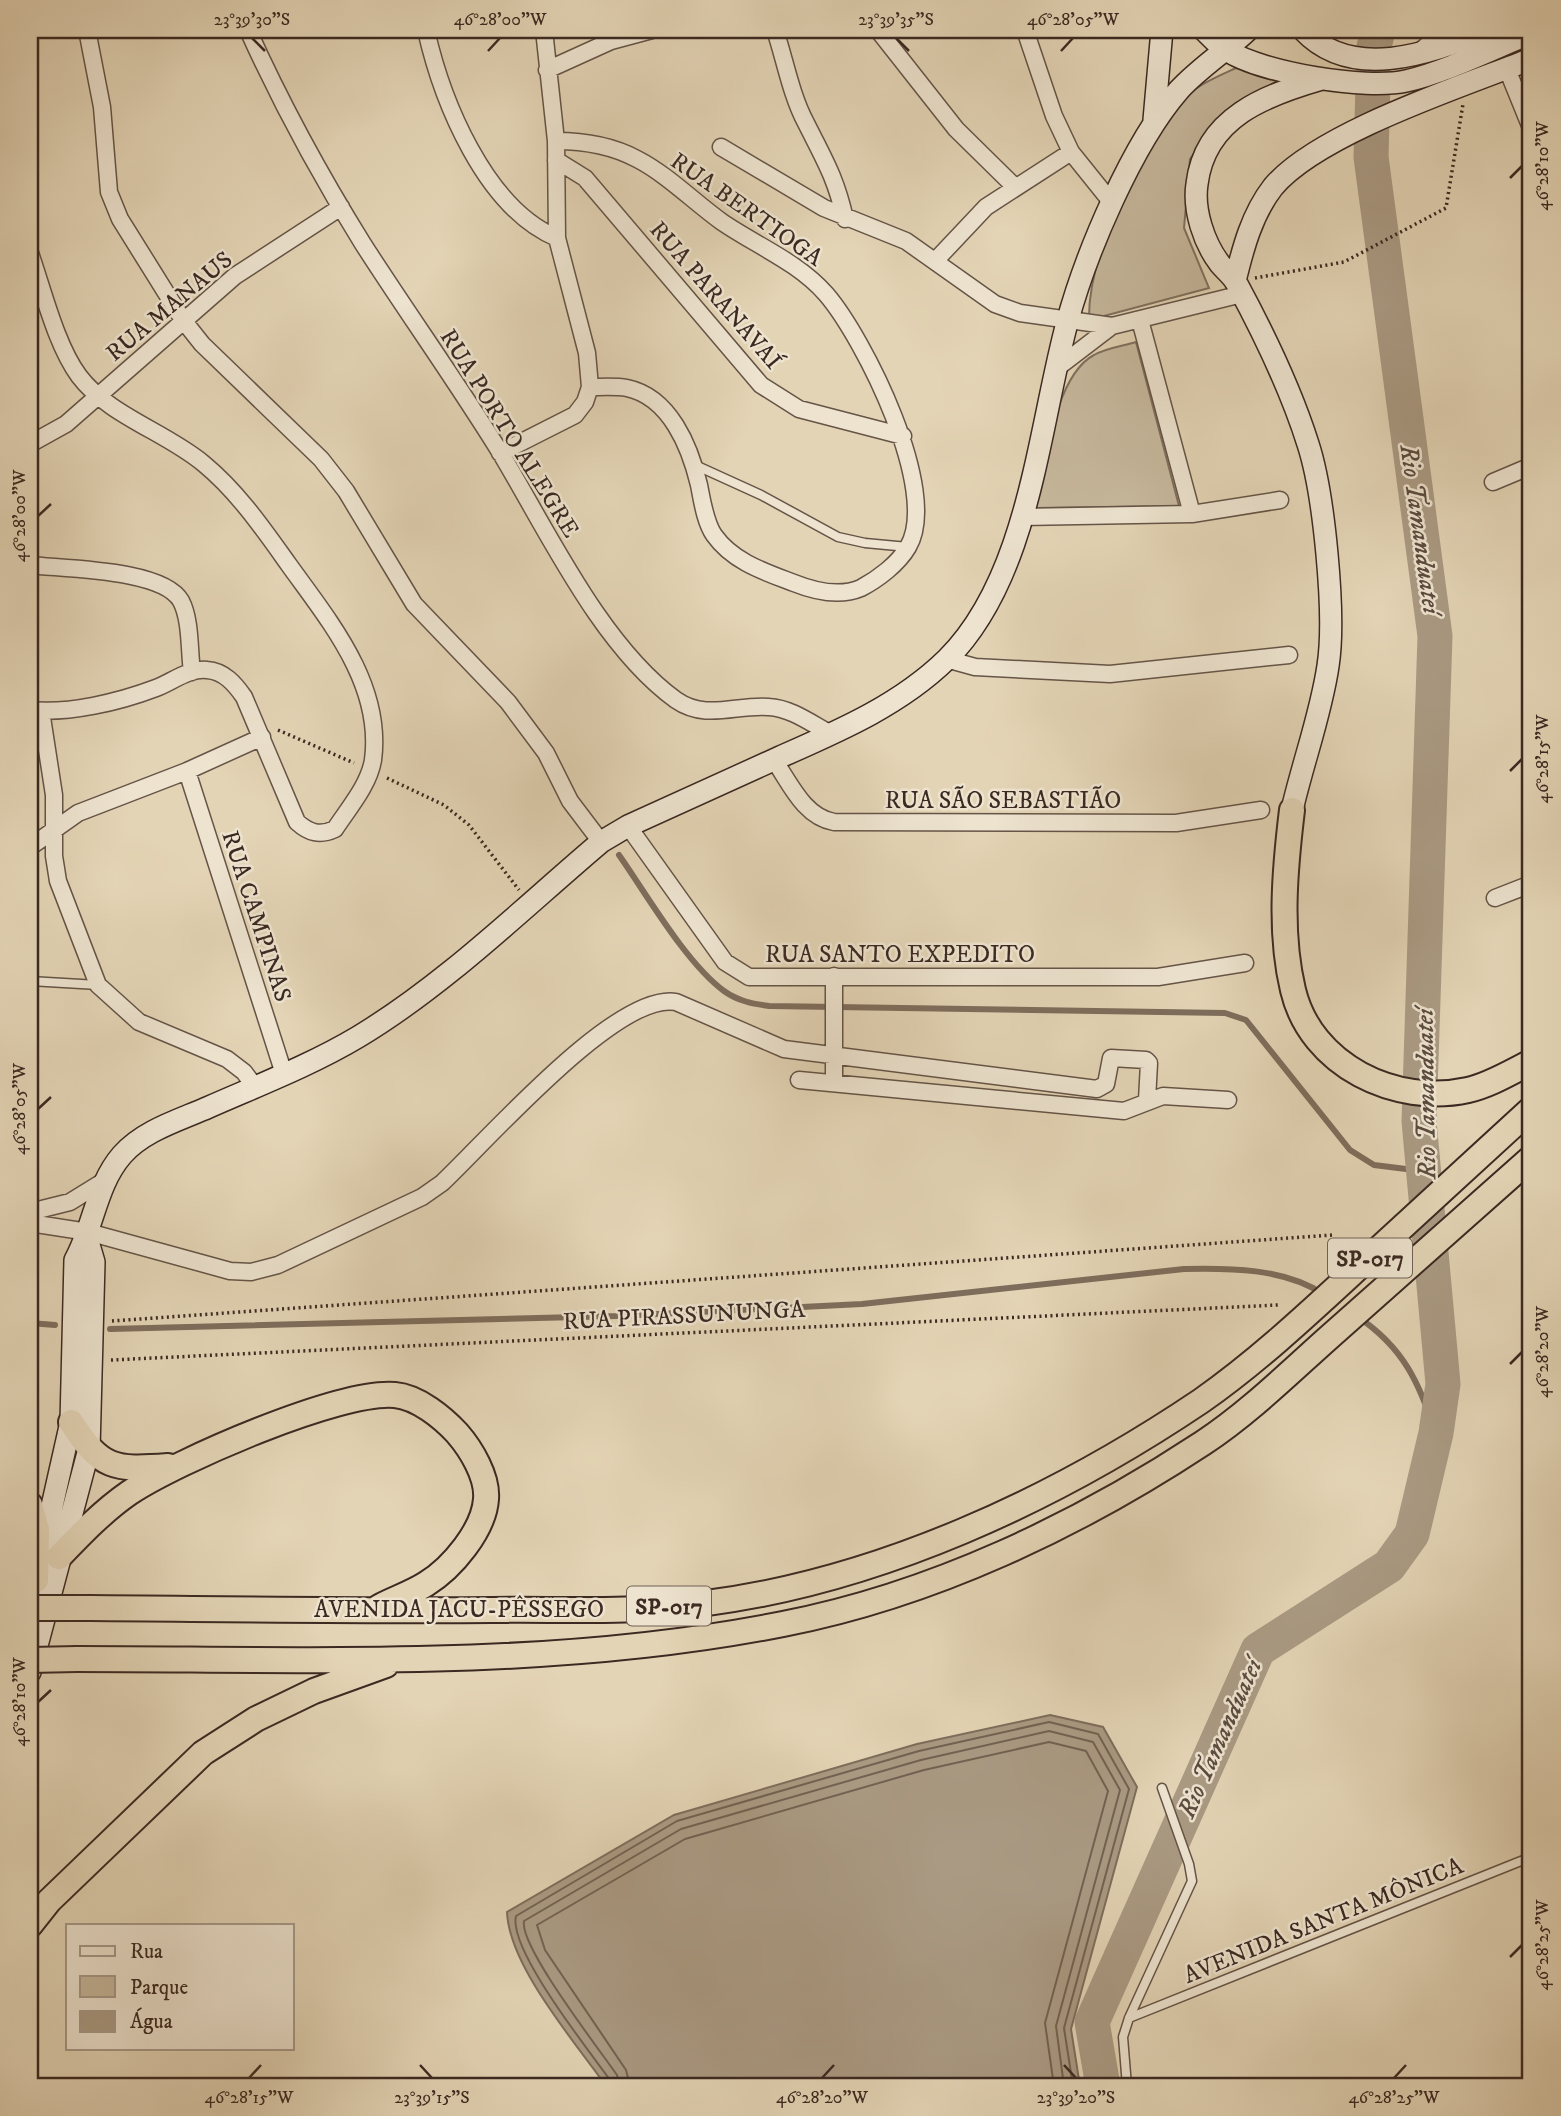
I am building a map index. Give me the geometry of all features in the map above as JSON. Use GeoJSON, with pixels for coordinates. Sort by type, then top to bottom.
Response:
{"type":"FeatureCollection","features":[{"type":"Feature","properties":{"kind":"highway"},"geometry":{"type":"LineString","coordinates":[[1292,810],[1285,892],[1287,957],[1293,993],[1306,1022],[1325,1048],[1349,1069],[1377,1084],[1408,1093],[1439,1094],[1471,1090],[1531,1062]]}},
{"type":"Feature","properties":{"kind":"highway","name":"AVENIDA JACU-PÊSSEGO"},"geometry":{"type":"LineString","coordinates":[[32,1597],[91,1608],[371,1611],[685,1605],[774,1591],[928,1544],[1018,1505],[1115,1456],[1202,1400],[1298,1323],[1531,1109]]}},
{"type":"Feature","properties":{"kind":"highway","name":"AVENIDA JACU-PÊSSEGO"},"geometry":{"type":"LineString","coordinates":[[30,1660],[403,1658],[624,1649],[785,1624],[857,1605],[942,1577],[1031,1540],[1132,1487],[1206,1441],[1274,1386],[1531,1158]]}},
{"type":"Feature","properties":{"kind":"highway"},"geometry":{"type":"LineString","coordinates":[[59,1557],[96,1519],[129,1494],[183,1465],[283,1422],[363,1396],[398,1395],[441,1416],[474,1452],[486,1498],[475,1531],[454,1559],[428,1583],[371,1611]]}},
{"type":"Feature","properties":{"kind":"highway"},"geometry":{"type":"LineString","coordinates":[[71,1422],[89,1449],[100,1459],[118,1466],[138,1468],[183,1465]]}},
{"type":"Feature","properties":{"kind":"highway"},"geometry":{"type":"LineString","coordinates":[[30,1505],[37,1530],[32,1597]]}},
{"type":"Feature","properties":{"kind":"highway"},"geometry":{"type":"LineString","coordinates":[[30,1925],[49,1901],[203,1753],[256,1719],[314,1691],[403,1658]]}},
{"type":"Feature","properties":{"kind":"main road"},"geometry":{"type":"LineString","coordinates":[[1154,120],[1162,30]]}},
{"type":"Feature","properties":{"kind":"main road"},"geometry":{"type":"LineString","coordinates":[[1204,30],[1227,51],[1261,64],[1351,83],[1407,81],[1531,33]]}},
{"type":"Feature","properties":{"kind":"main road"},"geometry":{"type":"LineString","coordinates":[[32,1597],[71,1422],[75,1260],[87,1235],[104,1181],[122,1155],[147,1134],[284,1074],[357,1038],[439,978],[601,842],[628,827],[855,723],[906,692],[946,659],[980,618],[1006,568],[1068,322],[1112,203],[1154,120],[1181,88],[1227,51],[1248,30]]}},
{"type":"Feature","properties":{"kind":"main road"},"geometry":{"type":"LineString","coordinates":[[1303,30],[1318,45],[1334,54],[1354,59],[1407,55],[1489,30]]}},
{"type":"Feature","properties":{"kind":"main road"},"geometry":{"type":"LineString","coordinates":[[1239,288],[1255,216],[1273,187],[1288,173],[1325,146],[1531,59]]}},
{"type":"Feature","properties":{"kind":"main road"},"geometry":{"type":"LineString","coordinates":[[1292,810],[1328,667],[1331,634],[1317,485],[1309,447],[1239,288],[1219,262],[1205,235],[1197,209],[1196,185],[1203,160],[1216,135],[1250,105],[1283,90],[1322,79]]}},
{"type":"Feature","properties":{"kind":"main road"},"geometry":{"type":"LineString","coordinates":[[30,1672],[89,1449],[94,1262],[87,1235]]}},
{"type":"Feature","properties":{"kind":"street"},"geometry":{"type":"LineString","coordinates":[[88,30],[103,107],[109,192],[120,219],[183,320],[202,344],[321,459],[346,491],[414,604],[508,702],[546,753],[570,801],[601,842]]}},
{"type":"Feature","properties":{"kind":"street","name":"RUA PORTO ALEGRE"},"geometry":{"type":"LineString","coordinates":[[248,30],[274,88],[341,207],[500,453],[565,565],[651,679],[679,702],[698,710],[781,708],[831,734]]}},
{"type":"Feature","properties":{"kind":"street"},"geometry":{"type":"LineString","coordinates":[[426,30],[434,67],[484,172],[519,213],[539,230],[557,238]]}},
{"type":"Feature","properties":{"kind":"street"},"geometry":{"type":"LineString","coordinates":[[500,453],[575,415],[585,402],[590,387],[587,353],[557,238],[556,141],[544,30]]}},
{"type":"Feature","properties":{"kind":"street"},"geometry":{"type":"LineString","coordinates":[[547,70],[611,41],[652,30]]}},
{"type":"Feature","properties":{"kind":"street"},"geometry":{"type":"LineString","coordinates":[[775,30],[805,122],[834,177],[845,219]]}},
{"type":"Feature","properties":{"kind":"street"},"geometry":{"type":"LineString","coordinates":[[878,30],[956,129],[1015,187]]}},
{"type":"Feature","properties":{"kind":"street"},"geometry":{"type":"LineString","coordinates":[[1025,30],[1054,116],[1071,152],[1112,203]]}},
{"type":"Feature","properties":{"kind":"street"},"geometry":{"type":"LineString","coordinates":[[1507,69],[1531,128]]}},
{"type":"Feature","properties":{"kind":"street","name":"RUA BERTIOGA"},"geometry":{"type":"LineString","coordinates":[[556,141],[580,141],[608,146],[639,160],[723,222],[800,271],[826,294],[845,321],[903,436],[916,508],[908,547]]}},
{"type":"Feature","properties":{"kind":"street"},"geometry":{"type":"LineString","coordinates":[[721,147],[770,178],[845,219],[906,241],[995,304],[1020,313],[1068,322],[1112,326],[1140,320],[1239,288]]}},
{"type":"Feature","properties":{"kind":"street"},"geometry":{"type":"LineString","coordinates":[[936,260],[968,222],[1015,187],[1071,152]]}},
{"type":"Feature","properties":{"kind":"street","name":"RUA PARANAVAÍ"},"geometry":{"type":"LineString","coordinates":[[556,160],[584,178],[761,385],[799,409],[903,436]]}},
{"type":"Feature","properties":{"kind":"street","name":"RUA MANAUS"},"geometry":{"type":"LineString","coordinates":[[30,444],[66,424],[235,276],[341,207]]}},
{"type":"Feature","properties":{"kind":"street"},"geometry":{"type":"LineString","coordinates":[[30,253],[78,375],[98,396],[165,436],[205,465],[256,518],[340,636],[356,668],[374,730],[371,770],[335,829],[327,833],[307,831],[297,822],[288,806],[256,720],[234,682],[222,674],[207,670],[192,671],[155,688],[118,699],[36,711],[54,794],[58,881],[98,985],[139,1022],[227,1059],[244,1072],[255,1087]]}},
{"type":"Feature","properties":{"kind":"street"},"geometry":{"type":"LineString","coordinates":[[1140,320],[1192,514]]}},
{"type":"Feature","properties":{"kind":"street"},"geometry":{"type":"LineString","coordinates":[[1057,368],[1112,326]]}},
{"type":"Feature","properties":{"kind":"street"},"geometry":{"type":"LineString","coordinates":[[590,387],[626,388],[648,396],[684,438],[694,464],[712,534],[729,552],[748,565],[808,589],[839,593],[858,589],[882,576],[908,547]]}},
{"type":"Feature","properties":{"kind":"street"},"geometry":{"type":"LineString","coordinates":[[1493,482],[1531,466]]}},
{"type":"Feature","properties":{"kind":"street"},"geometry":{"type":"LineString","coordinates":[[1021,517],[1192,514],[1280,500]]}},
{"type":"Feature","properties":{"kind":"street"},"geometry":{"type":"LineString","coordinates":[[30,565],[139,578],[173,591],[184,610],[192,671]]}},
{"type":"Feature","properties":{"kind":"street"},"geometry":{"type":"LineString","coordinates":[[946,659],[975,667],[1110,674],[1289,655]]}},
{"type":"Feature","properties":{"kind":"street"},"geometry":{"type":"LineString","coordinates":[[30,847],[78,813],[187,771],[262,737]]}},
{"type":"Feature","properties":{"kind":"street","name":"RUA SÃO SEBASTIÃO"},"geometry":{"type":"LineString","coordinates":[[774,760],[808,809],[819,820],[834,822],[1176,823],[1261,810]]}},
{"type":"Feature","properties":{"kind":"street","name":"RUA CAMPINAS"},"geometry":{"type":"LineString","coordinates":[[187,771],[284,1074]]}},
{"type":"Feature","properties":{"kind":"street","name":"RUA SANTO EXPEDITO"},"geometry":{"type":"LineString","coordinates":[[628,827],[725,962],[750,977],[1158,977],[1245,963]]}},
{"type":"Feature","properties":{"kind":"street"},"geometry":{"type":"LineString","coordinates":[[1495,898],[1531,884]]}},
{"type":"Feature","properties":{"kind":"street"},"geometry":{"type":"LineString","coordinates":[[834,976],[834,1082]]}},
{"type":"Feature","properties":{"kind":"street"},"geometry":{"type":"LineString","coordinates":[[30,1223],[230,1271],[251,1272],[278,1265],[422,1197],[466,1161],[552,1074],[606,1028],[657,1001],[676,1002],[783,1049],[1097,1089],[1106,1084],[1111,1058],[1146,1060],[1149,1063],[1147,1101]]}},
{"type":"Feature","properties":{"kind":"street"},"geometry":{"type":"LineString","coordinates":[[799,1080],[1124,1111],[1147,1101],[1181,1095],[1228,1100]]}},
{"type":"Feature","properties":{"kind":"street"},"geometry":{"type":"LineString","coordinates":[[30,1212],[70,1202],[104,1181]]}},
{"type":"Feature","properties":{"kind":"lane"},"geometry":{"type":"LineString","coordinates":[[1407,55],[1439,30]]}},
{"type":"Feature","properties":{"kind":"lane"},"geometry":{"type":"LineString","coordinates":[[694,464],[761,495],[838,537],[865,543],[908,547]]}},
{"type":"Feature","properties":{"kind":"lane"},"geometry":{"type":"LineString","coordinates":[[30,981],[98,985]]}},
{"type":"Feature","properties":{"kind":"lane"},"geometry":{"type":"LineString","coordinates":[[1127,2086],[1123,2037],[1129,2018],[1192,1881],[1189,1864],[1162,1788]]}},
{"type":"Feature","properties":{"kind":"lane","name":"AVENIDA SANTA MÔNICA"},"geometry":{"type":"LineString","coordinates":[[1129,2018],[1531,1857]]}},
{"type":"Feature","properties":{"kind":"path"},"geometry":{"type":"LineString","coordinates":[[1239,288],[1344,262],[1446,208],[1466,86]]}},
{"type":"Feature","properties":{"kind":"path"},"geometry":{"type":"LineString","coordinates":[[256,720],[444,805],[469,825],[529,903]]}},
{"type":"Feature","properties":{"kind":"path"},"geometry":{"type":"LineString","coordinates":[[91,1323],[1332,1236]]}},
{"type":"Feature","properties":{"kind":"path","name":"RUA PIRASSUNUNGA"},"geometry":{"type":"LineString","coordinates":[[92,1361],[1278,1305]]}},
{"type":"Feature","properties":{"kind":"green space"},"geometry":{"type":"Polygon","coordinates":[[[1236,68],[1285,76],[1220,117],[1190,159],[1184,228],[1209,288],[1089,320],[1090,297],[1101,250],[1120,204],[1143,161],[1184,98],[1205,83],[1236,68]]]}},
{"type":"Feature","properties":{"kind":"green space"},"geometry":{"type":"Polygon","coordinates":[[[1136,342],[1179,506],[1035,508],[1053,424],[1069,382],[1080,366],[1094,355],[1136,342]]]}},
{"type":"Feature","properties":{"kind":"water"},"geometry":{"type":"Polygon","coordinates":[[[1050,1715],[1103,1727],[1137,1787],[1071,2029],[1080,2086],[606,2086],[546,2003],[519,1956],[507,1912],[674,1815],[917,1744],[1050,1715]]]}},
{"type":"Feature","properties":{"kind":"waterway","name":"Rio Tamanduateí"},"geometry":{"type":"LineString","coordinates":[[1103,2086],[1092,2022],[1258,1650],[1389,1566],[1412,1534],[1436,1433],[1443,1384],[1419,1121],[1435,636],[1371,157],[1374,47],[1378,30]]}},
{"type":"Feature","properties":{"kind":"waterway"},"geometry":{"type":"LineString","coordinates":[[619,855],[696,964],[724,991],[740,1000],[769,1006],[1225,1013],[1246,1020],[1350,1150],[1374,1165],[1422,1171]]}},
{"type":"Feature","properties":{"kind":"waterway"},"geometry":{"type":"LineString","coordinates":[[110,1329],[617,1316],[862,1304],[1184,1269],[1274,1274],[1308,1285],[1323,1294]]}},
{"type":"Feature","properties":{"kind":"waterway"},"geometry":{"type":"LineString","coordinates":[[1358,1317],[1387,1341],[1408,1368],[1436,1433]]}},
{"type":"Feature","properties":{"kind":"waterway"},"geometry":{"type":"LineString","coordinates":[[30,1323],[55,1325]]}}]}
